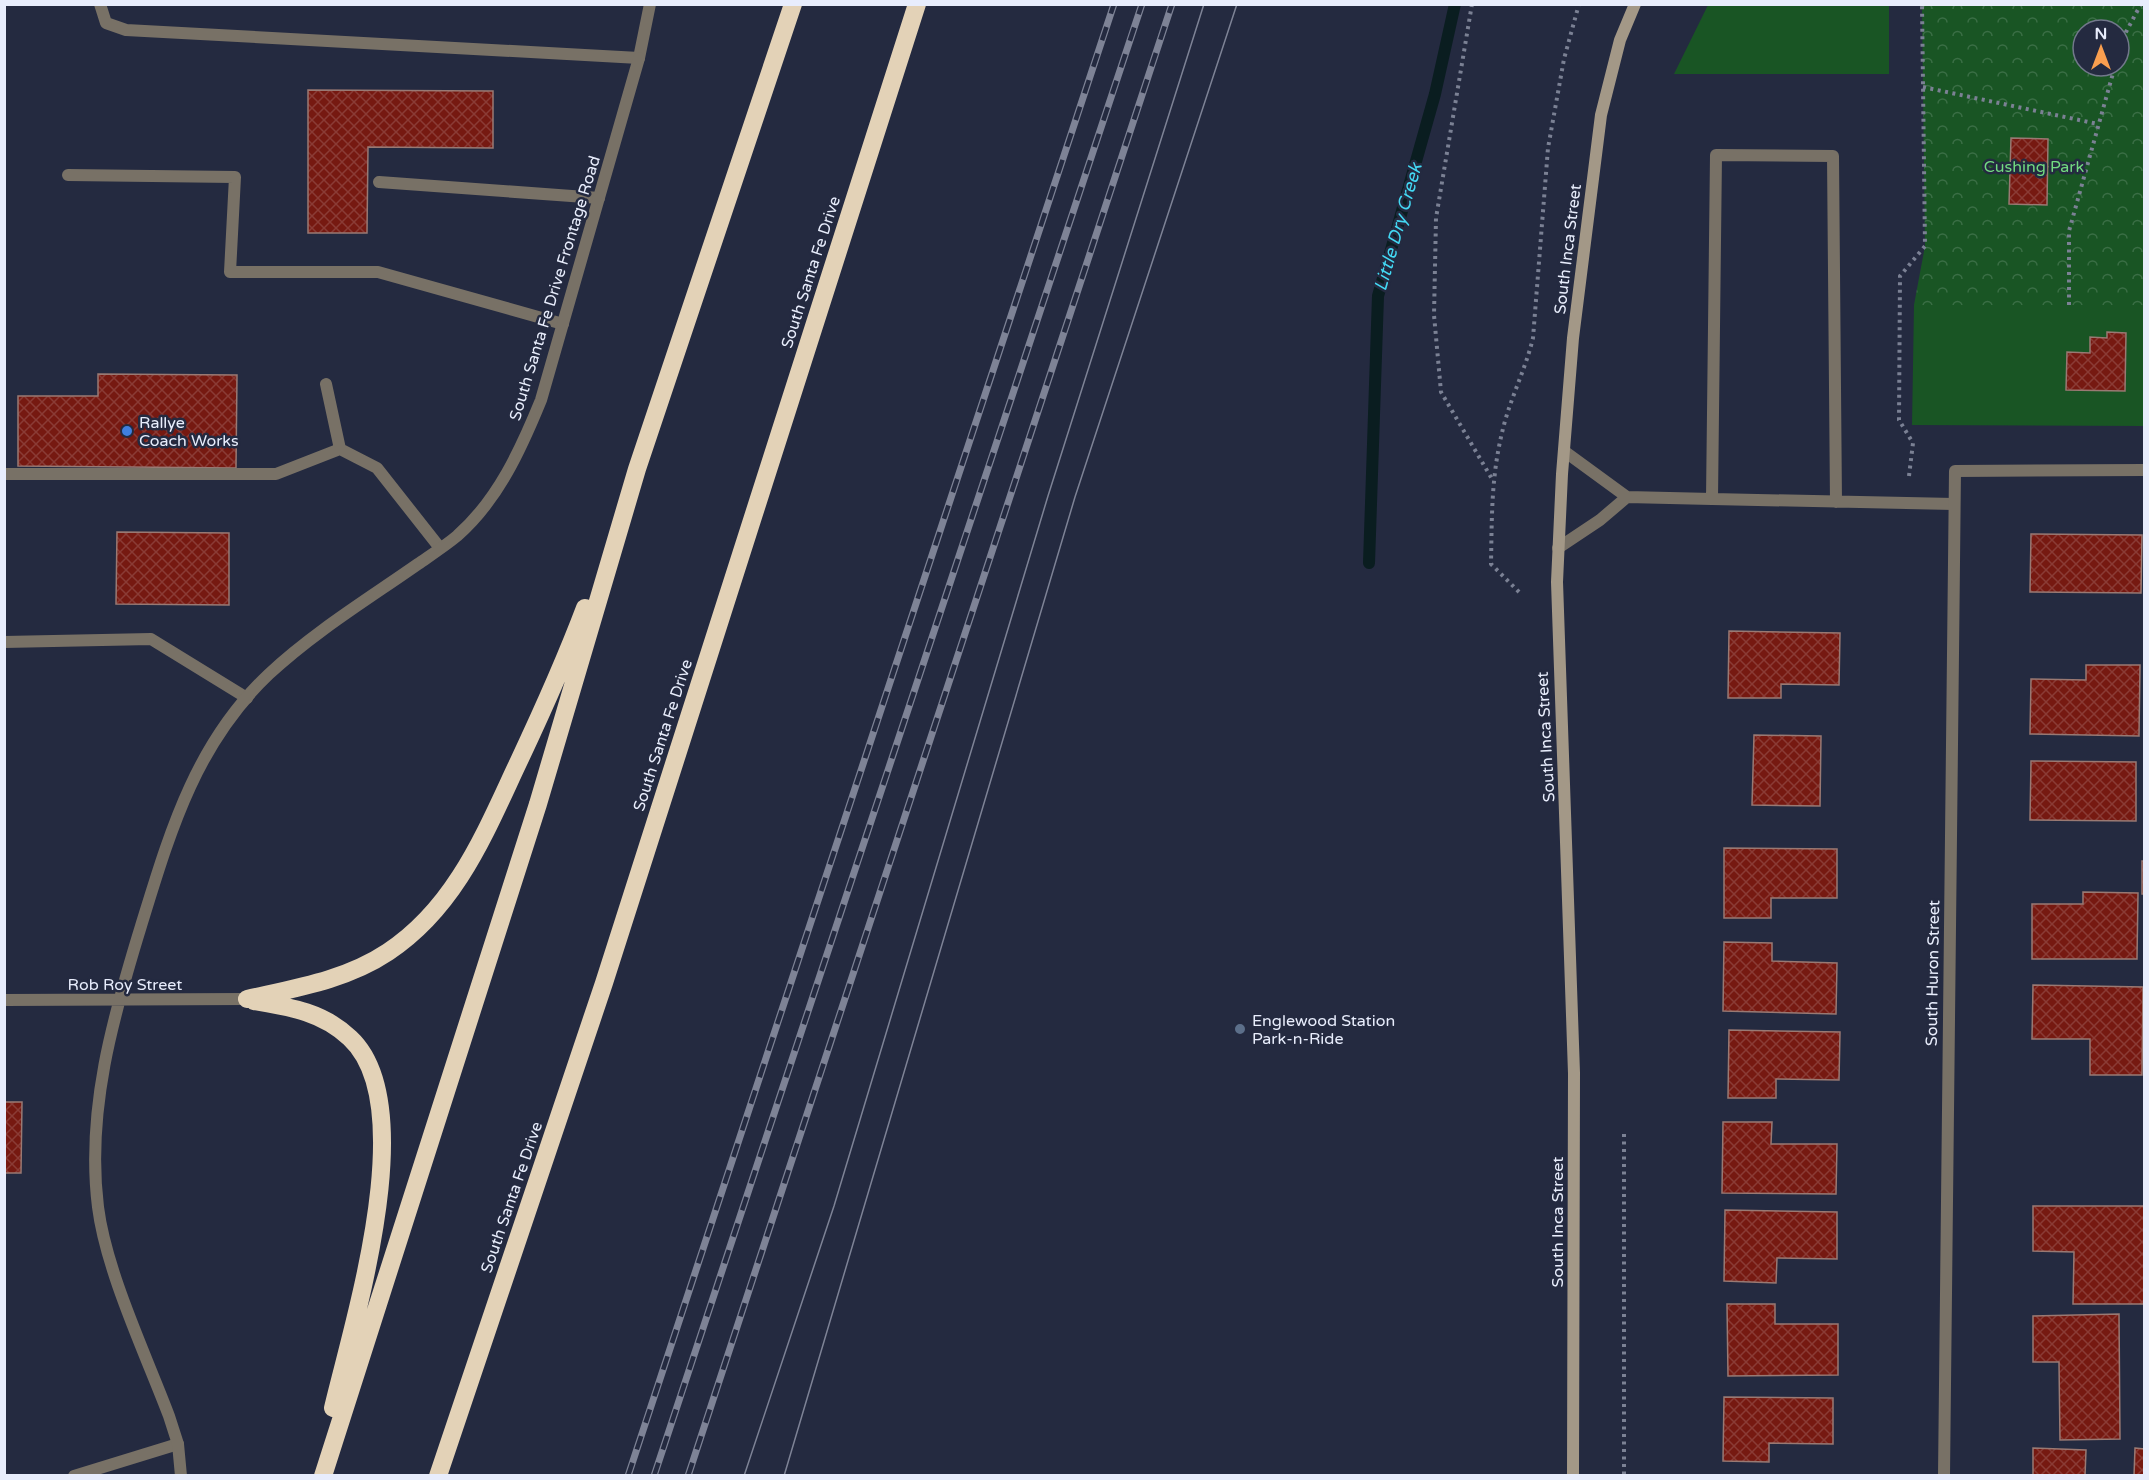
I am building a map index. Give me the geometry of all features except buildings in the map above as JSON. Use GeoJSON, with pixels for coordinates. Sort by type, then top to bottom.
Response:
{"type":"FeatureCollection","features":[{"type":"Feature","properties":{"kind":"highway"},"geometry":{"type":"LineString","coordinates":[[322,1476],[538,804],[638,469],[793,4]]}},
{"type":"Feature","properties":{"kind":"highway","name":"South Santa Fe Drive"},"geometry":{"type":"LineString","coordinates":[[438,1476],[604,982],[917,4]]}},
{"type":"Feature","properties":{"kind":"highway"},"geometry":{"type":"LineString","coordinates":[[247,999],[319,983],[358,968],[388,951],[416,930],[465,873],[568,652],[638,469]]}},
{"type":"Feature","properties":{"kind":"highway"},"geometry":{"type":"LineString","coordinates":[[247,999],[304,1010],[329,1022],[351,1039],[369,1062],[379,1092],[383,1124],[377,1205],[363,1279],[317,1476]]}},
{"type":"Feature","properties":{"kind":"street"},"geometry":{"type":"LineString","coordinates":[[100,4],[106,23],[126,30],[639,58]]}},
{"type":"Feature","properties":{"kind":"street","name":"South Santa Fe Drive Frontage Road"},"geometry":{"type":"LineString","coordinates":[[181,1476],[178,1444],[122,1293],[98,1210],[95,1169],[96,1122],[101,1078],[118,1002],[181,802],[205,755],[247,698],[269,674],[326,627],[458,535],[496,492],[521,451],[541,400],[563,324],[639,58],[650,4]]}},
{"type":"Feature","properties":{"kind":"street","name":"South Inca Street"},"geometry":{"type":"LineString","coordinates":[[1573,1476],[1574,1073],[1558,665],[1558,548],[1573,338],[1601,115],[1620,40],[1635,4]]}},
{"type":"Feature","properties":{"kind":"street"},"geometry":{"type":"LineString","coordinates":[[1712,499],[1716,155],[1772,154],[1833,156],[1836,502]]}},
{"type":"Feature","properties":{"kind":"street"},"geometry":{"type":"LineString","coordinates":[[68,175],[235,177],[230,272],[378,272],[563,324]]}},
{"type":"Feature","properties":{"kind":"street"},"geometry":{"type":"LineString","coordinates":[[379,182],[599,198]]}},
{"type":"Feature","properties":{"kind":"street"},"geometry":{"type":"LineString","coordinates":[[326,384],[340,449]]}},
{"type":"Feature","properties":{"kind":"street"},"geometry":{"type":"LineString","coordinates":[[4,474],[276,474],[340,449],[377,468],[440,548]]}},
{"type":"Feature","properties":{"kind":"street"},"geometry":{"type":"LineString","coordinates":[[1564,451],[1627,497],[1954,504]]}},
{"type":"Feature","properties":{"kind":"street","name":"South Huron Street"},"geometry":{"type":"LineString","coordinates":[[1944,1476],[1954,471],[2145,470]]}},
{"type":"Feature","properties":{"kind":"street"},"geometry":{"type":"LineString","coordinates":[[1558,548],[1600,520],[1627,497]]}},
{"type":"Feature","properties":{"kind":"street"},"geometry":{"type":"LineString","coordinates":[[4,642],[151,639],[247,698]]}},
{"type":"Feature","properties":{"kind":"street","name":"Rob Roy Street"},"geometry":{"type":"LineString","coordinates":[[4,1000],[118,1002],[247,999]]}},
{"type":"Feature","properties":{"kind":"street"},"geometry":{"type":"LineString","coordinates":[[74,1476],[178,1444]]}},
{"type":"Feature","properties":{"kind":"path"},"geometry":{"type":"LineString","coordinates":[[1472,4],[1436,218],[1434,315],[1441,392],[1492,480]]}},
{"type":"Feature","properties":{"kind":"path"},"geometry":{"type":"LineString","coordinates":[[1519,592],[1491,564],[1492,480],[1505,420],[1528,359],[1533,338],[1548,148],[1564,59],[1579,4]]}},
{"type":"Feature","properties":{"kind":"path"},"geometry":{"type":"LineString","coordinates":[[1909,503],[1909,466],[1913,443],[1899,420],[1900,276],[1925,246],[1922,4]]}},
{"type":"Feature","properties":{"kind":"path"},"geometry":{"type":"LineString","coordinates":[[2131,23],[2141,4]]}},
{"type":"Feature","properties":{"kind":"path"},"geometry":{"type":"LineString","coordinates":[[2069,305],[2069,231],[2111,78]]}},
{"type":"Feature","properties":{"kind":"path"},"geometry":{"type":"LineString","coordinates":[[1923,87],[2098,124]]}},
{"type":"Feature","properties":{"kind":"path"},"geometry":{"type":"LineString","coordinates":[[1624,1134],[1624,1476]]}},
{"type":"Feature","properties":{"kind":"green space"},"geometry":{"type":"Polygon","coordinates":[[[1708,5],[1889,5],[1889,74],[1674,74],[1708,5]]]}},
{"type":"Feature","properties":{"kind":"green space","name":"Cushing Park"},"geometry":{"type":"Polygon","coordinates":[[[1922,5],[2144,5],[2144,305],[1914,305],[1925,246],[1922,5]]]}},
{"type":"Feature","properties":{"kind":"green space"},"geometry":{"type":"Polygon","coordinates":[[[1914,305],[2144,305],[2144,426],[1912,425],[1914,305]]]}},
{"type":"Feature","properties":{"kind":"waterway","name":"Little Dry Creek"},"geometry":{"type":"LineString","coordinates":[[1369,563],[1378,296],[1435,94],[1455,4]]}},
{"type":"Feature","properties":{"kind":"tram line"},"geometry":{"type":"LineString","coordinates":[[744,1476],[834,1206],[1048,496],[1204,4]]}},
{"type":"Feature","properties":{"kind":"tram line"},"geometry":{"type":"LineString","coordinates":[[784,1476],[1075,497],[1237,4]]}},
{"type":"Feature","properties":{"kind":"railway"},"geometry":{"type":"LineString","coordinates":[[628,1476],[1114,4]]}},
{"type":"Feature","properties":{"kind":"railway"},"geometry":{"type":"LineString","coordinates":[[654,1476],[1142,4]]}},
{"type":"Feature","properties":{"kind":"railway"},"geometry":{"type":"LineString","coordinates":[[688,1476],[1172,4]]}},
{"type":"Feature","properties":{"kind":"place","name":"Rallye Coach Works"},"geometry":{"type":"Point","coordinates":[127,431]}},
{"type":"Feature","properties":{"kind":"place","name":"Englewood Station Park-n-Ride"},"geometry":{"type":"Point","coordinates":[1240,1029]}}]}
